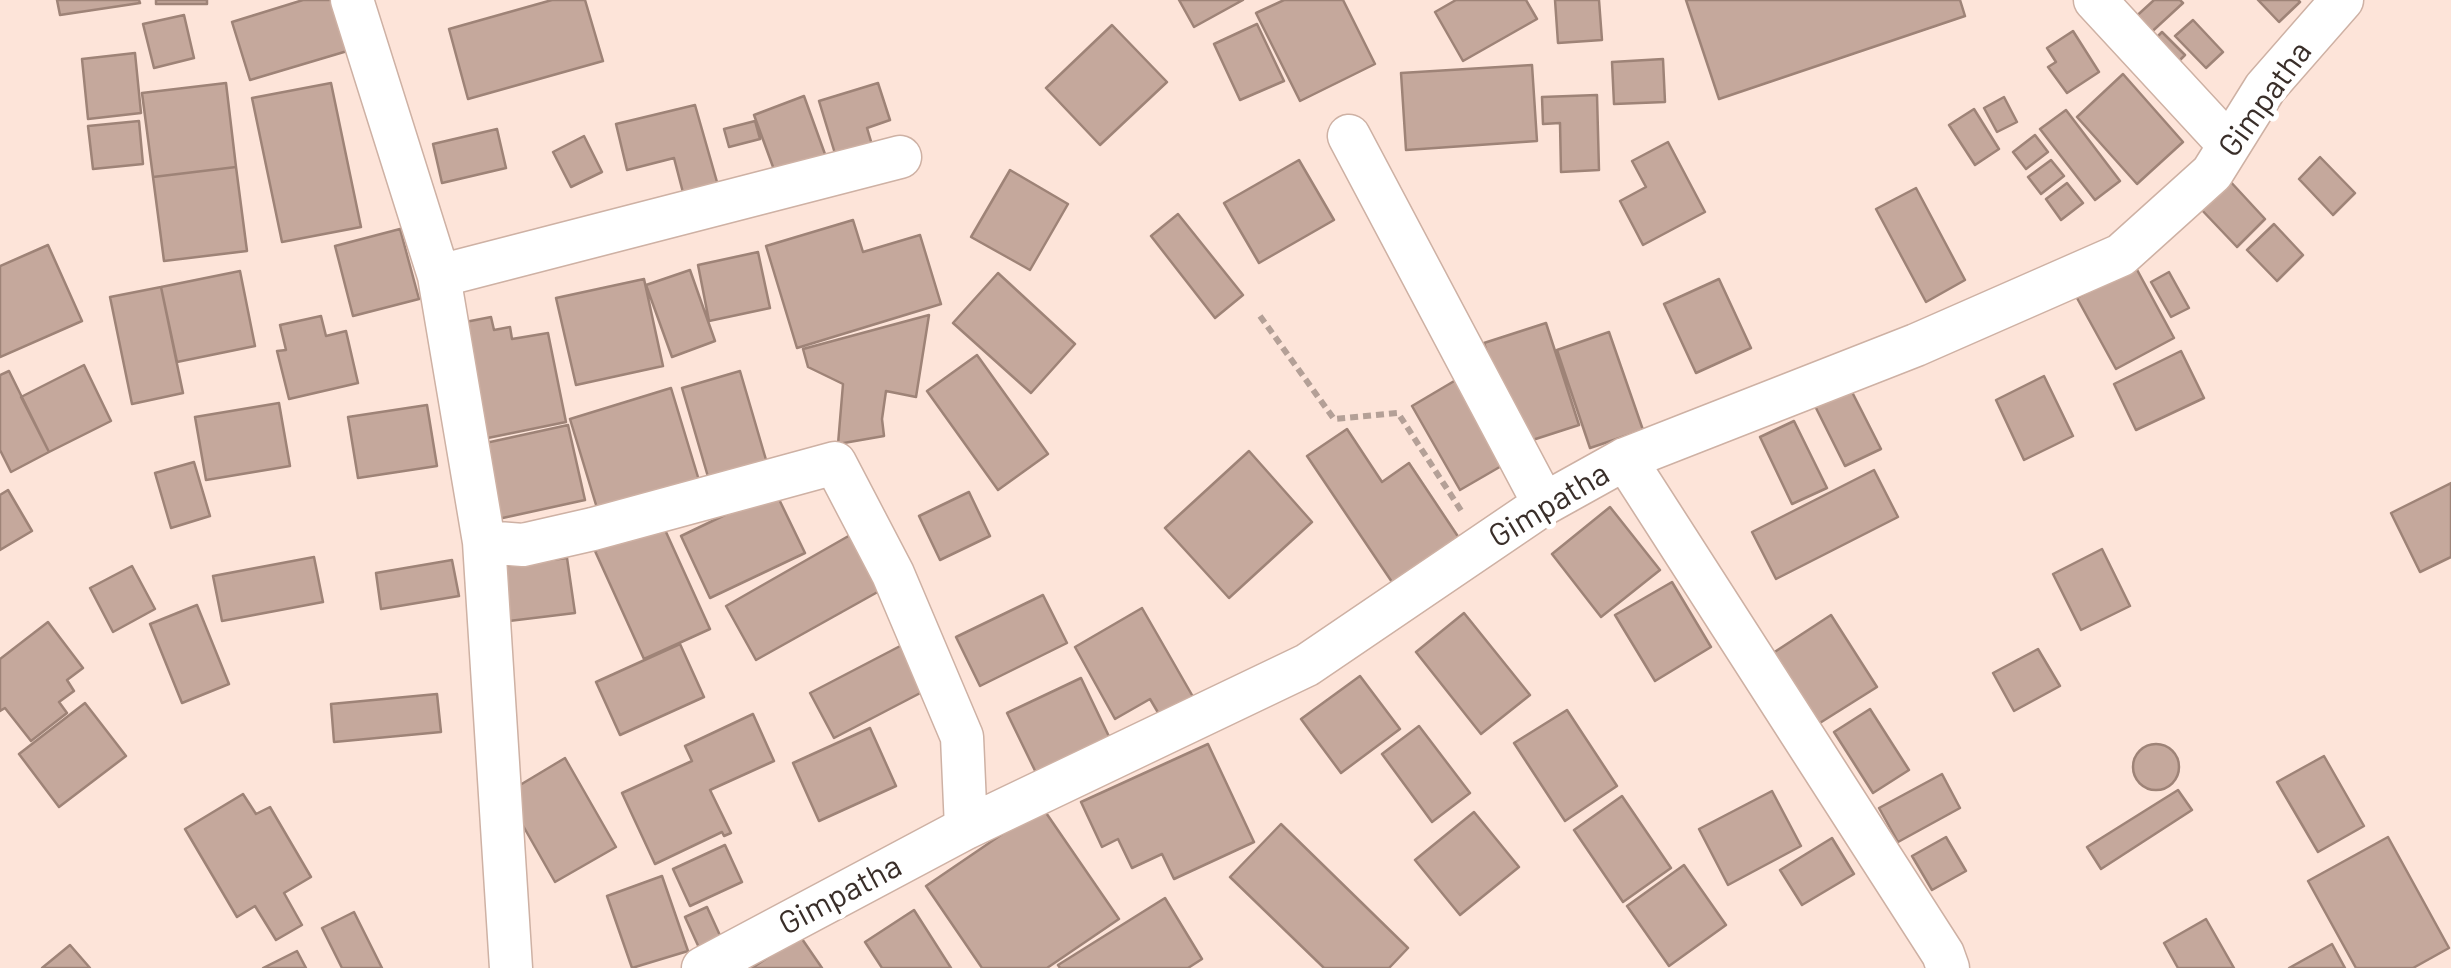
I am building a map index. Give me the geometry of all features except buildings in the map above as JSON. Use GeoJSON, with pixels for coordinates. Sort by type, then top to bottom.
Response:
{"type":"FeatureCollection","features":[{"type":"Feature","properties":{"kind":"street"},"geometry":{"type":"LineString","coordinates":[[2095,0],[2229,145]]}},
{"type":"Feature","properties":{"kind":"street","name":"Gimpatha"},"geometry":{"type":"LineString","coordinates":[[703,968],[966,828],[1307,664],[1544,504],[1625,459],[1916,345],[2121,255],[2212,173],[2264,88],[2342,0]]}},
{"type":"Feature","properties":{"kind":"street"},"geometry":{"type":"LineString","coordinates":[[359,1],[439,276],[484,542],[511,968]]}},
{"type":"Feature","properties":{"kind":"street"},"geometry":{"type":"LineString","coordinates":[[1349,136],[1544,504]]}},
{"type":"Feature","properties":{"kind":"street"},"geometry":{"type":"LineString","coordinates":[[439,276],[900,157]]}},
{"type":"Feature","properties":{"kind":"street"},"geometry":{"type":"LineString","coordinates":[[1625,459],[1938,964]]}},
{"type":"Feature","properties":{"kind":"street"},"geometry":{"type":"LineString","coordinates":[[484,542],[523,545],[592,530],[835,464],[893,574],[962,737],[966,828]]}},
{"type":"Feature","properties":{"kind":"path"},"geometry":{"type":"LineString","coordinates":[[1260,316],[1334,419],[1398,412],[1462,513]]}}]}
